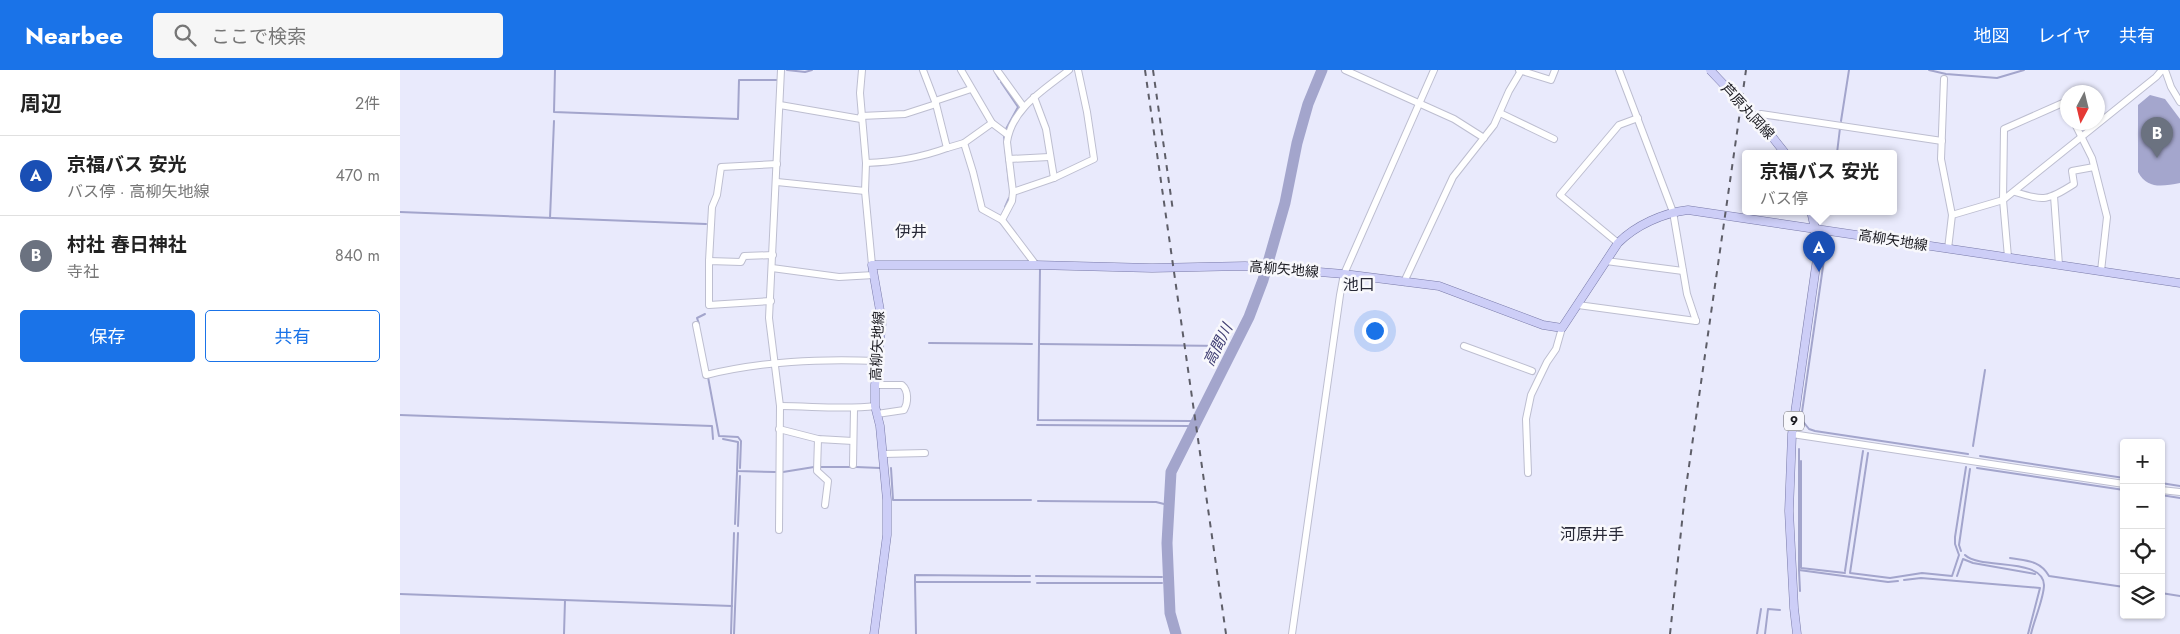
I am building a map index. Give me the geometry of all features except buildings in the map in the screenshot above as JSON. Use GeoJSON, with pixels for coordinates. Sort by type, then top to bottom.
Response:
{"type":"FeatureCollection","features":[{"type":"Feature","properties":{"kind":"main road","name":"芦原丸岡線"},"geometry":{"type":"LineString","coordinates":[[1710,70],[1766,129],[1783,150]]}},
{"type":"Feature","properties":{"kind":"main road","name":"高柳矢地線"},"geometry":{"type":"LineString","coordinates":[[874,634],[887,535],[887,500],[883,454],[876,410],[875,385],[882,322],[872,265],[1036,264],[1152,268],[1245,266],[1344,274],[1440,286],[1543,326],[1562,328],[1618,243],[1637,227],[1673,212],[1688,210],[2180,283]]}},
{"type":"Feature","properties":{"kind":"main road","name":"9"},"geometry":{"type":"LineString","coordinates":[[1797,634],[1794,608],[1790,510],[1792,434],[1816,264],[1816,229],[1812,215]]}},
{"type":"Feature","properties":{"kind":"street"},"geometry":{"type":"LineString","coordinates":[[779,530],[780,406],[769,318],[781,70]]}},
{"type":"Feature","properties":{"kind":"street"},"geometry":{"type":"LineString","coordinates":[[862,70],[861,117],[866,163],[864,191],[872,265]]}},
{"type":"Feature","properties":{"kind":"street"},"geometry":{"type":"LineString","coordinates":[[923,70],[936,103],[947,148]]}},
{"type":"Feature","properties":{"kind":"street"},"geometry":{"type":"LineString","coordinates":[[961,70],[992,124],[1008,135]]}},
{"type":"Feature","properties":{"kind":"street"},"geometry":{"type":"LineString","coordinates":[[997,70],[1023,106]]}},
{"type":"Feature","properties":{"kind":"street"},"geometry":{"type":"LineString","coordinates":[[1002,220],[1012,201],[1008,135],[1023,106],[1069,70]]}},
{"type":"Feature","properties":{"kind":"street"},"geometry":{"type":"LineString","coordinates":[[1012,192],[1054,178],[1094,159],[1078,70]]}},
{"type":"Feature","properties":{"kind":"street"},"geometry":{"type":"LineString","coordinates":[[1345,70],[1454,118],[1484,138]]}},
{"type":"Feature","properties":{"kind":"street"},"geometry":{"type":"LineString","coordinates":[[1292,634],[1344,274],[1434,70]]}},
{"type":"Feature","properties":{"kind":"street"},"geometry":{"type":"LineString","coordinates":[[1404,282],[1453,178],[1484,138],[1500,112],[1519,70],[1551,80],[1554,70]]}},
{"type":"Feature","properties":{"kind":"street"},"geometry":{"type":"LineString","coordinates":[[1578,305],[1696,321],[1687,294],[1673,212],[1620,70]]}},
{"type":"Feature","properties":{"kind":"street"},"geometry":{"type":"LineString","coordinates":[[1952,215],[2004,200],[2164,70],[2180,102]]}},
{"type":"Feature","properties":{"kind":"street"},"geometry":{"type":"LineString","coordinates":[[1944,79],[1942,159],[1952,215],[1948,249]]}},
{"type":"Feature","properties":{"kind":"street"},"geometry":{"type":"LineString","coordinates":[[780,105],[861,117],[905,114],[971,89]]}},
{"type":"Feature","properties":{"kind":"street"},"geometry":{"type":"LineString","coordinates":[[1034,98],[1046,129],[1049,157],[1054,178]]}},
{"type":"Feature","properties":{"kind":"street"},"geometry":{"type":"LineString","coordinates":[[2008,257],[2004,200],[2004,129],[2060,104]]}},
{"type":"Feature","properties":{"kind":"street"},"geometry":{"type":"LineString","coordinates":[[1500,112],[1554,139]]}},
{"type":"Feature","properties":{"kind":"street"},"geometry":{"type":"LineString","coordinates":[[1761,114],[1942,141]]}},
{"type":"Feature","properties":{"kind":"street"},"geometry":{"type":"LineString","coordinates":[[1618,243],[1560,195],[1619,125],[1638,118]]}},
{"type":"Feature","properties":{"kind":"street"},"geometry":{"type":"LineString","coordinates":[[866,163],[894,162],[921,158],[964,143],[992,124]]}},
{"type":"Feature","properties":{"kind":"street"},"geometry":{"type":"LineString","coordinates":[[2077,130],[2092,158],[2107,217],[2101,271]]}},
{"type":"Feature","properties":{"kind":"street"},"geometry":{"type":"LineString","coordinates":[[964,143],[982,209],[1002,220],[1036,264]]}},
{"type":"Feature","properties":{"kind":"street"},"geometry":{"type":"LineString","coordinates":[[1009,159],[1049,157]]}},
{"type":"Feature","properties":{"kind":"street"},"geometry":{"type":"LineString","coordinates":[[771,301],[709,305],[709,261],[712,207],[721,167],[777,164]]}},
{"type":"Feature","properties":{"kind":"street"},"geometry":{"type":"LineString","coordinates":[[2015,192],[2040,200],[2054,196],[2074,184],[2072,172],[2094,167]]}},
{"type":"Feature","properties":{"kind":"street"},"geometry":{"type":"LineString","coordinates":[[777,182],[864,191]]}},
{"type":"Feature","properties":{"kind":"street"},"geometry":{"type":"LineString","coordinates":[[2054,196],[2059,265]]}},
{"type":"Feature","properties":{"kind":"street"},"geometry":{"type":"LineString","coordinates":[[709,261],[741,262],[744,256],[748,255],[773,255]]}},
{"type":"Feature","properties":{"kind":"street"},"geometry":{"type":"LineString","coordinates":[[1606,261],[1683,271]]}},
{"type":"Feature","properties":{"kind":"street"},"geometry":{"type":"LineString","coordinates":[[772,268],[840,277],[874,275]]}},
{"type":"Feature","properties":{"kind":"street"},"geometry":{"type":"LineString","coordinates":[[696,325],[706,375],[744,366],[774,363],[828,359],[877,361]]}},
{"type":"Feature","properties":{"kind":"street"},"geometry":{"type":"LineString","coordinates":[[1528,473],[1526,419],[1531,395],[1556,349],[1562,328]]}},
{"type":"Feature","properties":{"kind":"street"},"geometry":{"type":"LineString","coordinates":[[1464,346],[1532,370]]}},
{"type":"Feature","properties":{"kind":"street"},"geometry":{"type":"LineString","coordinates":[[780,406],[904,410],[907,405],[907,393],[902,385],[875,385]]}},
{"type":"Feature","properties":{"kind":"street"},"geometry":{"type":"LineString","coordinates":[[853,465],[854,409]]}},
{"type":"Feature","properties":{"kind":"street"},"geometry":{"type":"LineString","coordinates":[[779,430],[818,439],[853,441]]}},
{"type":"Feature","properties":{"kind":"street"},"geometry":{"type":"LineString","coordinates":[[1792,434],[2120,483]]}},
{"type":"Feature","properties":{"kind":"street"},"geometry":{"type":"LineString","coordinates":[[818,439],[817,470],[828,481],[825,506]]}},
{"type":"Feature","properties":{"kind":"street"},"geometry":{"type":"LineString","coordinates":[[883,454],[925,453]]}},
{"type":"Feature","properties":{"kind":"street"},"geometry":{"type":"LineString","coordinates":[[2165,490],[2180,492]]}},
{"type":"Feature","properties":{"kind":"shaded area"},"geometry":{"type":"Polygon","coordinates":[[[2150,95],[2165,99],[2180,119],[2180,183],[2162,186],[2151,184],[2146,182],[2138,172],[2138,105],[2150,95]]]}},
{"type":"Feature","properties":{"kind":"waterway"},"geometry":{"type":"LineString","coordinates":[[555,70],[554,112],[738,119],[739,80],[777,80]]}},
{"type":"Feature","properties":{"kind":"waterway"},"geometry":{"type":"LineString","coordinates":[[787,70],[805,72],[812,70]]}},
{"type":"Feature","properties":{"kind":"waterway","name":"高間川"},"geometry":{"type":"LineString","coordinates":[[1176,634],[1170,613],[1167,543],[1171,472],[1249,317],[1263,280],[1285,203],[1297,143],[1308,104],[1322,70]]}},
{"type":"Feature","properties":{"kind":"waterway"},"geometry":{"type":"LineString","coordinates":[[1841,121],[1849,70]]}},
{"type":"Feature","properties":{"kind":"waterway"},"geometry":{"type":"LineString","coordinates":[[1929,70],[1946,74],[1997,78],[2024,70]]}},
{"type":"Feature","properties":{"kind":"waterway"},"geometry":{"type":"LineString","coordinates":[[995,72],[999,79]]}},
{"type":"Feature","properties":{"kind":"waterway"},"geometry":{"type":"LineString","coordinates":[[1001,82],[1018,107],[1006,129]]}},
{"type":"Feature","properties":{"kind":"waterway"},"geometry":{"type":"LineString","coordinates":[[550,218],[554,121]]}},
{"type":"Feature","properties":{"kind":"waterway"},"geometry":{"type":"LineString","coordinates":[[1837,150],[1840,128]]}},
{"type":"Feature","properties":{"kind":"waterway"},"geometry":{"type":"LineString","coordinates":[[1004,136],[1009,183]]}},
{"type":"Feature","properties":{"kind":"waterway"},"geometry":{"type":"LineString","coordinates":[[1005,207],[1009,198]]}},
{"type":"Feature","properties":{"kind":"waterway"},"geometry":{"type":"LineString","coordinates":[[400,212],[706,224]]}},
{"type":"Feature","properties":{"kind":"waterway"},"geometry":{"type":"LineString","coordinates":[[1827,239],[1801,419],[1809,429],[1815,431],[1968,454]]}},
{"type":"Feature","properties":{"kind":"waterway"},"geometry":{"type":"LineString","coordinates":[[1040,269],[1038,420],[1191,421]]}},
{"type":"Feature","properties":{"kind":"waterway"},"geometry":{"type":"LineString","coordinates":[[699,324],[697,318],[705,314]]}},
{"type":"Feature","properties":{"kind":"waterway"},"geometry":{"type":"LineString","coordinates":[[929,343],[1032,344]]}},
{"type":"Feature","properties":{"kind":"waterway"},"geometry":{"type":"LineString","coordinates":[[1039,344],[1226,346]]}},
{"type":"Feature","properties":{"kind":"waterway"},"geometry":{"type":"LineString","coordinates":[[1973,446],[1985,370]]}},
{"type":"Feature","properties":{"kind":"waterway"},"geometry":{"type":"LineString","coordinates":[[708,377],[719,436],[738,437],[741,441],[740,468]]}},
{"type":"Feature","properties":{"kind":"waterway"},"geometry":{"type":"LineString","coordinates":[[400,415],[712,426],[713,439]]}},
{"type":"Feature","properties":{"kind":"waterway"},"geometry":{"type":"LineString","coordinates":[[1037,425],[1188,426]]}},
{"type":"Feature","properties":{"kind":"waterway"},"geometry":{"type":"LineString","coordinates":[[723,439],[738,442],[737,471],[775,472]]}},
{"type":"Feature","properties":{"kind":"waterway"},"geometry":{"type":"LineString","coordinates":[[1799,449],[1799,570]]}},
{"type":"Feature","properties":{"kind":"waterway"},"geometry":{"type":"LineString","coordinates":[[1845,571],[1863,451]]}},
{"type":"Feature","properties":{"kind":"waterway"},"geometry":{"type":"LineString","coordinates":[[1868,453],[1850,573],[1890,578],[1922,573],[1952,576],[1959,555],[1955,544],[1955,537],[1966,467]]}},
{"type":"Feature","properties":{"kind":"waterway"},"geometry":{"type":"LineString","coordinates":[[1980,456],[2120,477]]}},
{"type":"Feature","properties":{"kind":"waterway"},"geometry":{"type":"LineString","coordinates":[[1801,461],[1801,568],[1845,573]]}},
{"type":"Feature","properties":{"kind":"waterway"},"geometry":{"type":"LineString","coordinates":[[783,472],[814,467]]}},
{"type":"Feature","properties":{"kind":"waterway"},"geometry":{"type":"LineString","coordinates":[[819,467],[851,467]]}},
{"type":"Feature","properties":{"kind":"waterway"},"geometry":{"type":"LineString","coordinates":[[856,467],[880,468]]}},
{"type":"Feature","properties":{"kind":"waterway"},"geometry":{"type":"LineString","coordinates":[[891,468],[893,500],[1031,500]]}},
{"type":"Feature","properties":{"kind":"waterway"},"geometry":{"type":"LineString","coordinates":[[1977,468],[2120,489]]}},
{"type":"Feature","properties":{"kind":"waterway"},"geometry":{"type":"LineString","coordinates":[[1961,551],[1959,545],[1970,469]]}},
{"type":"Feature","properties":{"kind":"waterway"},"geometry":{"type":"LineString","coordinates":[[735,524],[737,472]]}},
{"type":"Feature","properties":{"kind":"waterway"},"geometry":{"type":"LineString","coordinates":[[738,526],[740,476]]}},
{"type":"Feature","properties":{"kind":"waterway"},"geometry":{"type":"LineString","coordinates":[[2165,484],[2180,486]]}},
{"type":"Feature","properties":{"kind":"waterway"},"geometry":{"type":"LineString","coordinates":[[2165,496],[2180,498]]}},
{"type":"Feature","properties":{"kind":"waterway"},"geometry":{"type":"LineString","coordinates":[[1038,501],[1156,502],[1168,505]]}},
{"type":"Feature","properties":{"kind":"waterway"},"geometry":{"type":"LineString","coordinates":[[731,634],[734,533]]}},
{"type":"Feature","properties":{"kind":"waterway"},"geometry":{"type":"LineString","coordinates":[[734,634],[738,533]]}},
{"type":"Feature","properties":{"kind":"waterway"},"geometry":{"type":"LineString","coordinates":[[1965,555],[1984,562],[2023,567],[2041,576],[2044,590],[2031,634]]}},
{"type":"Feature","properties":{"kind":"waterway"},"geometry":{"type":"LineString","coordinates":[[2010,558],[2037,564],[2049,576],[2120,586]]}},
{"type":"Feature","properties":{"kind":"waterway"},"geometry":{"type":"LineString","coordinates":[[1957,576],[1963,559],[1973,563],[2035,574]]}},
{"type":"Feature","properties":{"kind":"waterway"},"geometry":{"type":"LineString","coordinates":[[1800,591],[1799,570],[1888,582],[1898,581]]}},
{"type":"Feature","properties":{"kind":"waterway"},"geometry":{"type":"LineString","coordinates":[[915,582],[915,575],[1030,576]]}},
{"type":"Feature","properties":{"kind":"waterway"},"geometry":{"type":"LineString","coordinates":[[1036,576],[1162,577]]}},
{"type":"Feature","properties":{"kind":"waterway"},"geometry":{"type":"LineString","coordinates":[[1904,580],[1921,578],[2040,588],[2028,634]]}},
{"type":"Feature","properties":{"kind":"waterway"},"geometry":{"type":"LineString","coordinates":[[916,634],[915,582],[1030,582]]}},
{"type":"Feature","properties":{"kind":"waterway"},"geometry":{"type":"LineString","coordinates":[[1037,583],[1162,583]]}},
{"type":"Feature","properties":{"kind":"waterway"},"geometry":{"type":"LineString","coordinates":[[400,594],[732,606]]}},
{"type":"Feature","properties":{"kind":"waterway"},"geometry":{"type":"LineString","coordinates":[[2165,594],[2180,596]]}},
{"type":"Feature","properties":{"kind":"waterway"},"geometry":{"type":"LineString","coordinates":[[564,634],[565,600]]}},
{"type":"Feature","properties":{"kind":"waterway"},"geometry":{"type":"LineString","coordinates":[[1757,634],[1761,609]]}},
{"type":"Feature","properties":{"kind":"waterway"},"geometry":{"type":"LineString","coordinates":[[1765,634],[1768,609],[1780,610]]}},
{"type":"Feature","properties":{"kind":"railway"},"geometry":{"type":"LineString","coordinates":[[1145,70],[1226,634]]}},
{"type":"Feature","properties":{"kind":"railway"},"geometry":{"type":"LineString","coordinates":[[1153,70],[1173,211]]}},
{"type":"Feature","properties":{"kind":"railway"},"geometry":{"type":"LineString","coordinates":[[1670,634],[1685,494],[1746,70]]}},
{"type":"Feature","properties":{"kind":"place","name":"村社 春日神社"},"geometry":{"type":"Point","coordinates":[2157,158]}},
{"type":"Feature","properties":{"kind":"place","name":"京福バス 安光"},"geometry":{"type":"Point","coordinates":[1819,272]}},
{"type":"Feature","properties":{"kind":"district","name":"伊井"},"geometry":{"type":"Point","coordinates":[911,231]}},
{"type":"Feature","properties":{"kind":"district","name":"池口"},"geometry":{"type":"Point","coordinates":[1359,284]}},
{"type":"Feature","properties":{"kind":"district","name":"河原井手"},"geometry":{"type":"Point","coordinates":[1592,534]}}]}
